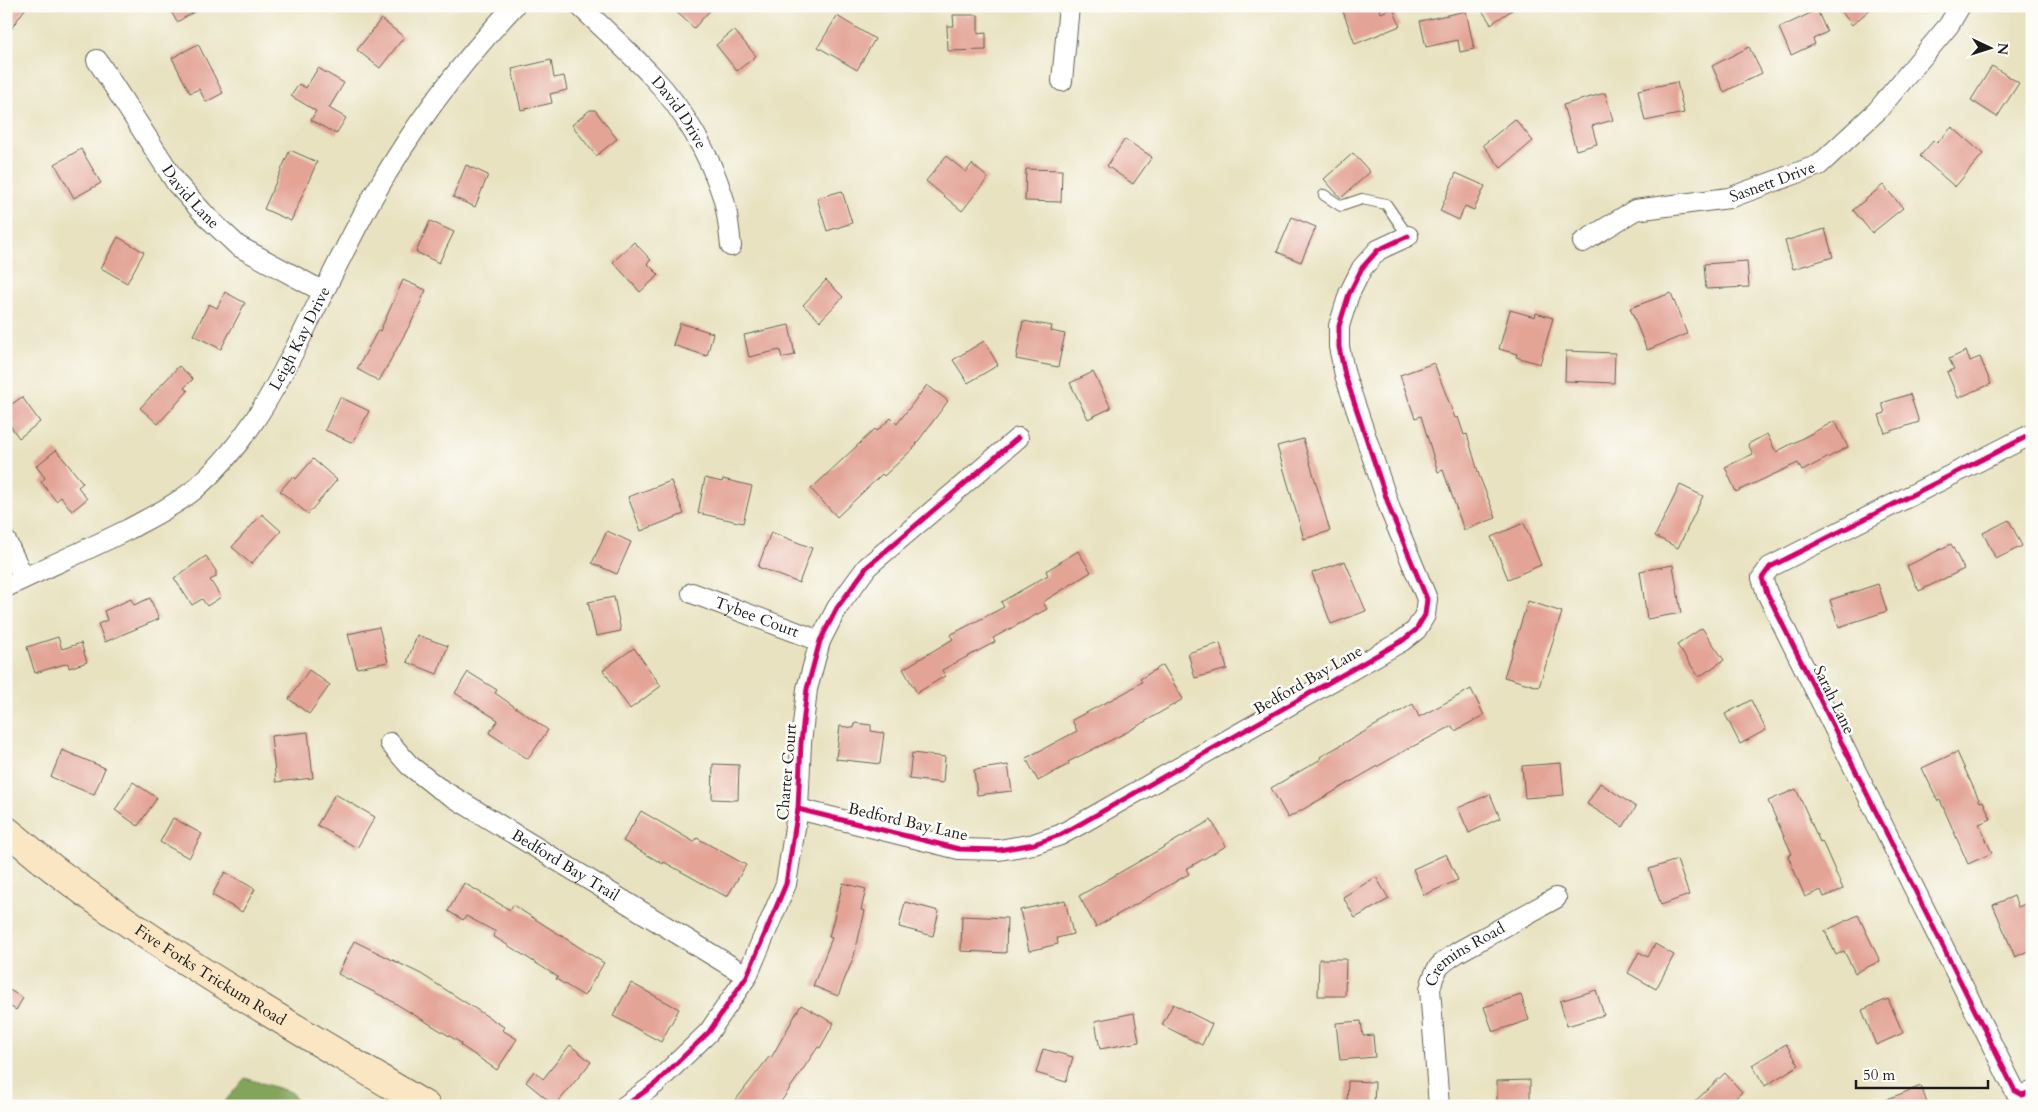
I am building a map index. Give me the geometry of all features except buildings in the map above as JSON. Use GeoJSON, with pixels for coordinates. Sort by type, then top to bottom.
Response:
{"type":"FeatureCollection","features":[{"type":"Feature","properties":{"kind":"main road","name":"Five Forks Trickum Road"},"geometry":{"type":"LineString","coordinates":[[6,830],[57,872],[132,925],[219,981],[426,1106]]}},
{"type":"Feature","properties":{"kind":"street","name":"Leigh Kay Drive"},"geometry":{"type":"LineString","coordinates":[[15,583],[94,546],[176,503],[227,458],[260,415],[278,384],[374,196],[418,123],[462,63],[514,6]]}},
{"type":"Feature","properties":{"kind":"street","name":"David Drive"},"geometry":{"type":"LineString","coordinates":[[580,6],[652,76],[676,104],[692,129],[723,196],[728,217],[731,246]]}},
{"type":"Feature","properties":{"kind":"street"},"geometry":{"type":"LineString","coordinates":[[1062,81],[1069,6]]}},
{"type":"Feature","properties":{"kind":"street","name":"Sasnett Drive"},"geometry":{"type":"LineString","coordinates":[[1584,242],[1635,210],[1729,198],[1819,165],[1877,111],[1949,25],[1960,6]]}},
{"type":"Feature","properties":{"kind":"street","name":"David Lane"},"geometry":{"type":"LineString","coordinates":[[97,60],[177,184],[206,216],[238,246],[324,292]]}},
{"type":"Feature","properties":{"kind":"street","name":"Bedford Bay Lane"},"geometry":{"type":"LineString","coordinates":[[798,809],[959,849],[999,850],[1034,844],[1060,835],[1082,824],[1402,640],[1416,630],[1425,615],[1427,599],[1391,512],[1345,375],[1339,347],[1339,326],[1349,294],[1362,268],[1378,250],[1408,236]]}},
{"type":"Feature","properties":{"kind":"street","name":"Sarah Lane"},"geometry":{"type":"LineString","coordinates":[[2032,434],[1770,567],[1762,578],[1771,602],[2015,1091],[2022,1095],[2032,1092]]}},
{"type":"Feature","properties":{"kind":"street","name":"Charter Court"},"geometry":{"type":"LineString","coordinates":[[626,1106],[655,1084],[709,1032],[748,976],[786,884],[798,809],[801,743],[807,689],[820,641],[837,608],[868,567],[1018,438]]}},
{"type":"Feature","properties":{"kind":"street"},"geometry":{"type":"LineString","coordinates":[[6,541],[15,583]]}},
{"type":"Feature","properties":{"kind":"street","name":"Tybee Court"},"geometry":{"type":"LineString","coordinates":[[692,593],[820,641]]}},
{"type":"Feature","properties":{"kind":"street","name":"Bedford Bay Trail"},"geometry":{"type":"LineString","coordinates":[[390,744],[409,765],[437,787],[748,976]]}},
{"type":"Feature","properties":{"kind":"street","name":"Cremins Road"},"geometry":{"type":"LineString","coordinates":[[1438,1106],[1430,989],[1434,971],[1458,952],[1556,898]]}},
{"type":"Feature","properties":{"kind":"lane"},"geometry":{"type":"LineString","coordinates":[[1324,195],[1341,206],[1362,200],[1386,204],[1408,236]]}},
{"type":"Feature","properties":{"kind":"green space"},"geometry":{"type":"Polygon","coordinates":[[[245,1078],[291,1092],[300,1106],[221,1106],[245,1078]]]}},
{"type":"Feature","properties":{"kind":"cycle path"},"geometry":{"type":"LineString","coordinates":[[798,809],[959,849],[999,850],[1034,844],[1060,835],[1082,823],[1402,641],[1416,630],[1425,615],[1427,599],[1391,512],[1345,375],[1339,347],[1339,326],[1349,294],[1362,268],[1378,250],[1408,236]]}},
{"type":"Feature","properties":{"kind":"cycle path"},"geometry":{"type":"LineString","coordinates":[[2032,434],[1770,567],[1762,578],[1767,593],[2015,1091],[2022,1095],[2032,1092]]}},
{"type":"Feature","properties":{"kind":"cycle path"},"geometry":{"type":"LineString","coordinates":[[625,1106],[655,1084],[709,1032],[747,976],[786,884],[798,809],[801,743],[807,689],[820,641],[837,608],[867,567],[1018,438]]}}]}
